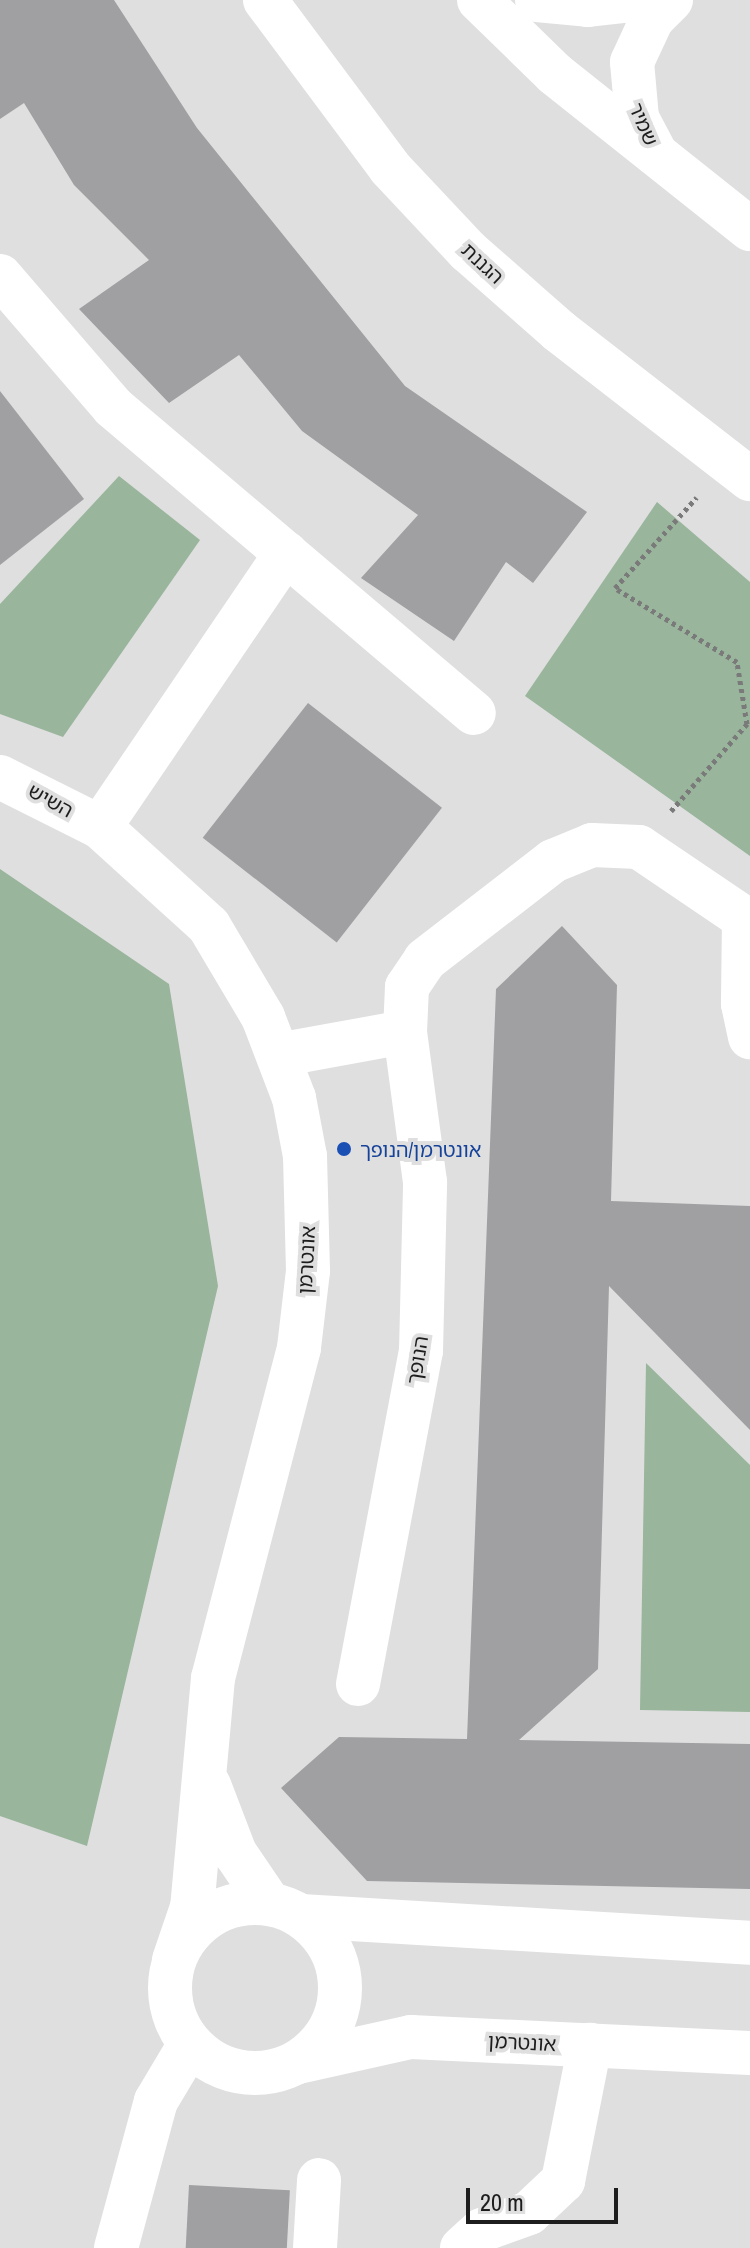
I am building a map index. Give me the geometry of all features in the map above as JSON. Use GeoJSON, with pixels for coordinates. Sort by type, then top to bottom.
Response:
{"type":"FeatureCollection","features":[{"type":"Feature","properties":{"kind":"street","name":"הגננת"},"geometry":{"type":"LineString","coordinates":[[265,0],[390,168],[468,251],[559,331],[739,470]]}},
{"type":"Feature","properties":{"kind":"street"},"geometry":{"type":"LineString","coordinates":[[479,0],[662,163],[750,229]]}},
{"type":"Feature","properties":{"kind":"street"},"geometry":{"type":"LineString","coordinates":[[537,0],[588,5],[631,0]]}},
{"type":"Feature","properties":{"kind":"street","name":"שמיר"},"geometry":{"type":"LineString","coordinates":[[662,163],[637,118],[631,76],[640,41],[671,0]]}},
{"type":"Feature","properties":{"kind":"street"},"geometry":{"type":"LineString","coordinates":[[0,276],[113,407],[474,713]]}},
{"type":"Feature","properties":{"kind":"street"},"geometry":{"type":"LineString","coordinates":[[100,827],[286,553]]}},
{"type":"Feature","properties":{"kind":"street","name":"השיש"},"geometry":{"type":"LineString","coordinates":[[0,777],[100,827]]}},
{"type":"Feature","properties":{"kind":"street","name":"אונטרמן"},"geometry":{"type":"LineString","coordinates":[[100,827],[209,926],[263,1017],[278,1055],[305,1156],[308,1271],[282,1428],[213,1678],[202,1751],[192,1907],[174,1960]]}},
{"type":"Feature","properties":{"kind":"street","name":"הנופך"},"geometry":{"type":"LineString","coordinates":[[358,1684],[421,1351],[425,1182],[405,1032],[407,987],[425,960],[553,861],[592,845],[639,847]]}},
{"type":"Feature","properties":{"kind":"street"},"geometry":{"type":"LineString","coordinates":[[639,847],[747,920],[743,1004],[750,1037]]}},
{"type":"Feature","properties":{"kind":"street"},"geometry":{"type":"LineString","coordinates":[[278,1055],[405,1032]]}},
{"type":"Feature","properties":{"kind":"street","name":"אונטרמן"},"geometry":{"type":"LineString","coordinates":[[202,1751],[211,1797],[235,1853],[285,1910]]}},
{"type":"Feature","properties":{"kind":"street"},"geometry":{"type":"LineString","coordinates":[[285,1910],[323,1936],[337,1963],[340,1992],[334,2021],[298,2062],[270,2073],[240,2073],[214,2063],[190,2044],[175,2019],[170,1990],[174,1960],[189,1934],[212,1914],[240,1904],[285,1910],[750,1943]]}},
{"type":"Feature","properties":{"kind":"street","name":"אונטרמן"},"geometry":{"type":"LineString","coordinates":[[298,2062],[411,2037],[750,2053]]}},
{"type":"Feature","properties":{"kind":"street"},"geometry":{"type":"LineString","coordinates":[[116,2248],[156,2101],[190,2044]]}},
{"type":"Feature","properties":{"kind":"street"},"geometry":{"type":"LineString","coordinates":[[462,2248],[482,2230],[529,2213],[563,2181],[590,2045]]}},
{"type":"Feature","properties":{"kind":"street"},"geometry":{"type":"LineString","coordinates":[[315,2248],[319,2180]]}},
{"type":"Feature","properties":{"kind":"path"},"geometry":{"type":"LineString","coordinates":[[639,847],[747,724],[737,662],[615,588],[739,470]]}},
{"type":"Feature","properties":{"kind":"green space"},"geometry":{"type":"Polygon","coordinates":[[[119,476],[200,540],[63,737],[0,714],[0,604],[119,476]]]}},
{"type":"Feature","properties":{"kind":"green space"},"geometry":{"type":"Polygon","coordinates":[[[657,502],[750,582],[750,856],[525,696],[657,502]]]}},
{"type":"Feature","properties":{"kind":"green space"},"geometry":{"type":"Polygon","coordinates":[[[0,869],[169,984],[218,1286],[87,1846],[0,1816],[0,869]]]}},
{"type":"Feature","properties":{"kind":"green space"},"geometry":{"type":"Polygon","coordinates":[[[646,1363],[750,1465],[750,1712],[640,1710],[646,1363]]]}},
{"type":"Feature","properties":{"kind":"building"},"geometry":{"type":"Polygon","coordinates":[[[0,0],[114,0],[197,128],[405,386],[587,512],[533,583],[506,562],[454,641],[361,578],[418,515],[302,431],[239,355],[169,403],[79,309],[149,260],[74,185],[24,103],[0,119],[0,0]]]}},
{"type":"Feature","properties":{"kind":"building"},"geometry":{"type":"Polygon","coordinates":[[[0,391],[84,499],[0,565],[0,391]]]}},
{"type":"Feature","properties":{"kind":"building"},"geometry":{"type":"Polygon","coordinates":[[[308,703],[442,808],[337,942],[203,838],[308,703]]]}},
{"type":"Feature","properties":{"kind":"building"},"geometry":{"type":"Polygon","coordinates":[[[562,926],[617,985],[611,1201],[750,1206],[750,1430],[609,1286],[598,1669],[519,1740],[750,1744],[750,1889],[367,1881],[281,1788],[339,1737],[467,1739],[496,989],[562,926]]]}},
{"type":"Feature","properties":{"kind":"building"},"geometry":{"type":"Polygon","coordinates":[[[189,2185],[290,2190],[287,2248],[186,2248],[189,2185]]]}},
{"type":"Feature","properties":{"kind":"place","name":"אונטרמן/הנופך"},"geometry":{"type":"Point","coordinates":[344,1149]}}]}
